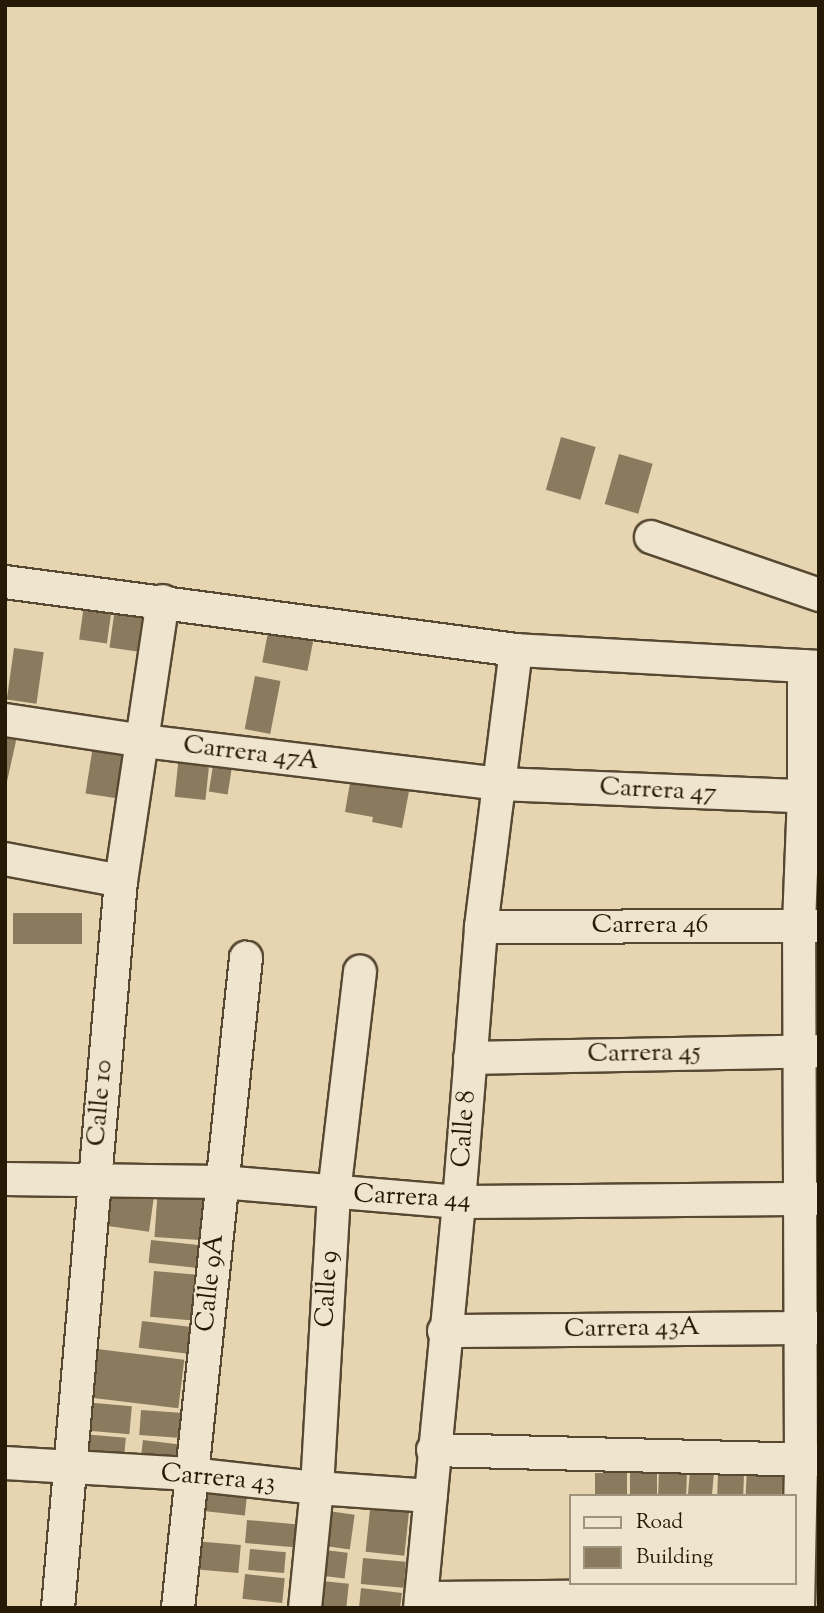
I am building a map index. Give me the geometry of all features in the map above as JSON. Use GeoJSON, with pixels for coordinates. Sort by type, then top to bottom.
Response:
{"type":"FeatureCollection","features":[{"type":"Feature","properties":{"kind":"street"},"geometry":{"type":"LineString","coordinates":[[651,537],[819,595]]}},
{"type":"Feature","properties":{"kind":"street"},"geometry":{"type":"LineString","coordinates":[[5,582],[516,650],[811,667],[810,1460],[798,1601],[421,1603]]}},
{"type":"Feature","properties":{"kind":"street","name":"Calle 10"},"geometry":{"type":"LineString","coordinates":[[58,1608],[121,881],[163,601]]}},
{"type":"Feature","properties":{"kind":"street","name":"Calle 8"},"geometry":{"type":"LineString","coordinates":[[421,1603],[444,1331],[459,1202],[481,926],[516,650]]}},
{"type":"Feature","properties":{"kind":"street","name":"Carrera 47A"},"geometry":{"type":"LineString","coordinates":[[5,720],[144,741],[497,784]]}},
{"type":"Feature","properties":{"kind":"street","name":"Carrera 47"},"geometry":{"type":"LineString","coordinates":[[497,784],[811,797]]}},
{"type":"Feature","properties":{"kind":"street"},"geometry":{"type":"LineString","coordinates":[[5,859],[121,881]]}},
{"type":"Feature","properties":{"kind":"street","name":"Carrera 46"},"geometry":{"type":"LineString","coordinates":[[481,926],[809,926]]}},
{"type":"Feature","properties":{"kind":"street","name":"Calle 9A"},"geometry":{"type":"LineString","coordinates":[[178,1608],[246,958]]}},
{"type":"Feature","properties":{"kind":"street","name":"Calle 9"},"geometry":{"type":"LineString","coordinates":[[305,1608],[317,1489],[334,1193],[360,972]]}},
{"type":"Feature","properties":{"kind":"street","name":"Carrera 45"},"geometry":{"type":"LineString","coordinates":[[470,1058],[809,1051]]}},
{"type":"Feature","properties":{"kind":"street","name":"Carrera 44"},"geometry":{"type":"LineString","coordinates":[[5,1179],[94,1178],[221,1182],[459,1202],[810,1199]]}},
{"type":"Feature","properties":{"kind":"street","name":"Carrera 43A"},"geometry":{"type":"LineString","coordinates":[[444,1331],[809,1328]]}},
{"type":"Feature","properties":{"kind":"street"},"geometry":{"type":"LineString","coordinates":[[433,1450],[810,1460]]}},
{"type":"Feature","properties":{"kind":"street","name":"Carrera 43"},"geometry":{"type":"LineString","coordinates":[[5,1463],[190,1474],[317,1489],[431,1496]]}},
{"type":"Feature","properties":{"kind":"building"},"geometry":{"type":"Polygon","coordinates":[[[561,437],[596,447],[580,500],[546,490],[561,437]]]}},
{"type":"Feature","properties":{"kind":"building"},"geometry":{"type":"Polygon","coordinates":[[[619,454],[653,464],[638,514],[605,504],[619,454]]]}},
{"type":"Feature","properties":{"kind":"building"},"geometry":{"type":"Polygon","coordinates":[[[85,598],[113,602],[107,643],[79,640],[85,598]]]}},
{"type":"Feature","properties":{"kind":"building"},"geometry":{"type":"Polygon","coordinates":[[[116,601],[144,605],[137,651],[109,648],[116,601]]]}},
{"type":"Feature","properties":{"kind":"building"},"geometry":{"type":"Polygon","coordinates":[[[271,617],[316,626],[307,671],[262,662],[271,617]]]}},
{"type":"Feature","properties":{"kind":"building"},"geometry":{"type":"Polygon","coordinates":[[[14,648],[44,652],[36,704],[7,699],[14,648]]]}},
{"type":"Feature","properties":{"kind":"building"},"geometry":{"type":"Polygon","coordinates":[[[255,676],[281,681],[270,734],[245,729],[255,676]]]}},
{"type":"Feature","properties":{"kind":"building"},"geometry":{"type":"Polygon","coordinates":[[[5,729],[18,732],[6,786],[5,785],[5,729]]]}},
{"type":"Feature","properties":{"kind":"building"},"geometry":{"type":"Polygon","coordinates":[[[93,746],[126,751],[118,799],[85,793],[93,746]]]}},
{"type":"Feature","properties":{"kind":"building"},"geometry":{"type":"Polygon","coordinates":[[[179,755],[210,758],[205,800],[175,797],[179,755]]]}},
{"type":"Feature","properties":{"kind":"building"},"geometry":{"type":"Polygon","coordinates":[[[214,759],[233,762],[228,795],[209,792],[214,759]]]}},
{"type":"Feature","properties":{"kind":"building"},"geometry":{"type":"Polygon","coordinates":[[[352,771],[411,781],[402,828],[372,822],[373,817],[345,812],[352,771]]]}},
{"type":"Feature","properties":{"kind":"building"},"geometry":{"type":"Polygon","coordinates":[[[13,913],[82,913],[82,944],[13,944],[13,913]]]}},
{"type":"Feature","properties":{"kind":"building"},"geometry":{"type":"Polygon","coordinates":[[[111,1179],[156,1185],[149,1232],[104,1226],[111,1179]]]}},
{"type":"Feature","properties":{"kind":"building"},"geometry":{"type":"Polygon","coordinates":[[[158,1187],[207,1190],[203,1240],[155,1237],[158,1187]]]}},
{"type":"Feature","properties":{"kind":"building"},"geometry":{"type":"Polygon","coordinates":[[[151,1240],[201,1245],[198,1268],[149,1263],[151,1240]]]}},
{"type":"Feature","properties":{"kind":"building"},"geometry":{"type":"Polygon","coordinates":[[[154,1271],[206,1276],[202,1321],[150,1317],[154,1271]]]}},
{"type":"Feature","properties":{"kind":"building"},"geometry":{"type":"Polygon","coordinates":[[[142,1321],[198,1328],[194,1355],[139,1348],[142,1321]]]}},
{"type":"Feature","properties":{"kind":"building"},"geometry":{"type":"Polygon","coordinates":[[[89,1348],[184,1360],[178,1408],[83,1397],[89,1348]]]}},
{"type":"Feature","properties":{"kind":"building"},"geometry":{"type":"Polygon","coordinates":[[[83,1402],[132,1406],[129,1434],[81,1430],[83,1402]]]}},
{"type":"Feature","properties":{"kind":"building"},"geometry":{"type":"Polygon","coordinates":[[[141,1410],[187,1413],[185,1438],[139,1435],[141,1410]]]}},
{"type":"Feature","properties":{"kind":"building"},"geometry":{"type":"Polygon","coordinates":[[[82,1434],[126,1438],[124,1462],[80,1458],[82,1434]]]}},
{"type":"Feature","properties":{"kind":"building"},"geometry":{"type":"Polygon","coordinates":[[[143,1440],[186,1445],[183,1468],[140,1463],[143,1440]]]}},
{"type":"Feature","properties":{"kind":"building"},"geometry":{"type":"Polygon","coordinates":[[[747,1469],[783,1471],[782,1494],[746,1494],[747,1469]]]}},
{"type":"Feature","properties":{"kind":"building"},"geometry":{"type":"Polygon","coordinates":[[[659,1470],[687,1471],[686,1494],[658,1494],[659,1470]]]}},
{"type":"Feature","properties":{"kind":"building"},"geometry":{"type":"Polygon","coordinates":[[[690,1471],[714,1473],[712,1494],[688,1494],[690,1471]]]}},
{"type":"Feature","properties":{"kind":"building"},"geometry":{"type":"Polygon","coordinates":[[[630,1472],[657,1472],[657,1494],[630,1494],[630,1472]]]}},
{"type":"Feature","properties":{"kind":"building"},"geometry":{"type":"Polygon","coordinates":[[[595,1473],[627,1473],[627,1494],[595,1494],[595,1473]]]}},
{"type":"Feature","properties":{"kind":"building"},"geometry":{"type":"Polygon","coordinates":[[[718,1473],[744,1474],[743,1494],[717,1494],[718,1473]]]}},
{"type":"Feature","properties":{"kind":"building"},"geometry":{"type":"Polygon","coordinates":[[[204,1483],[248,1488],[245,1515],[201,1511],[204,1483]]]}},
{"type":"Feature","properties":{"kind":"building"},"geometry":{"type":"Polygon","coordinates":[[[371,1500],[410,1504],[404,1556],[366,1552],[371,1500]]]}},
{"type":"Feature","properties":{"kind":"building"},"geometry":{"type":"Polygon","coordinates":[[[321,1510],[355,1515],[350,1549],[316,1545],[321,1510]]]}},
{"type":"Feature","properties":{"kind":"building"},"geometry":{"type":"Polygon","coordinates":[[[247,1520],[296,1524],[294,1547],[245,1543],[247,1520]]]}},
{"type":"Feature","properties":{"kind":"building"},"geometry":{"type":"Polygon","coordinates":[[[194,1541],[241,1545],[238,1573],[192,1569],[194,1541]]]}},
{"type":"Feature","properties":{"kind":"building"},"geometry":{"type":"Polygon","coordinates":[[[250,1549],[286,1552],[284,1573],[248,1570],[250,1549]]]}},
{"type":"Feature","properties":{"kind":"building"},"geometry":{"type":"Polygon","coordinates":[[[317,1549],[348,1553],[345,1579],[314,1575],[317,1549]]]}},
{"type":"Feature","properties":{"kind":"building"},"geometry":{"type":"Polygon","coordinates":[[[363,1558],[406,1562],[404,1588],[361,1584],[363,1558]]]}},
{"type":"Feature","properties":{"kind":"building"},"geometry":{"type":"Polygon","coordinates":[[[245,1574],[285,1578],[282,1603],[242,1599],[245,1574]]]}},
{"type":"Feature","properties":{"kind":"building"},"geometry":{"type":"Polygon","coordinates":[[[313,1580],[349,1584],[346,1608],[310,1607],[313,1580]]]}},
{"type":"Feature","properties":{"kind":"building"},"geometry":{"type":"Polygon","coordinates":[[[361,1588],[402,1593],[400,1608],[359,1608],[361,1588]]]}}]}
